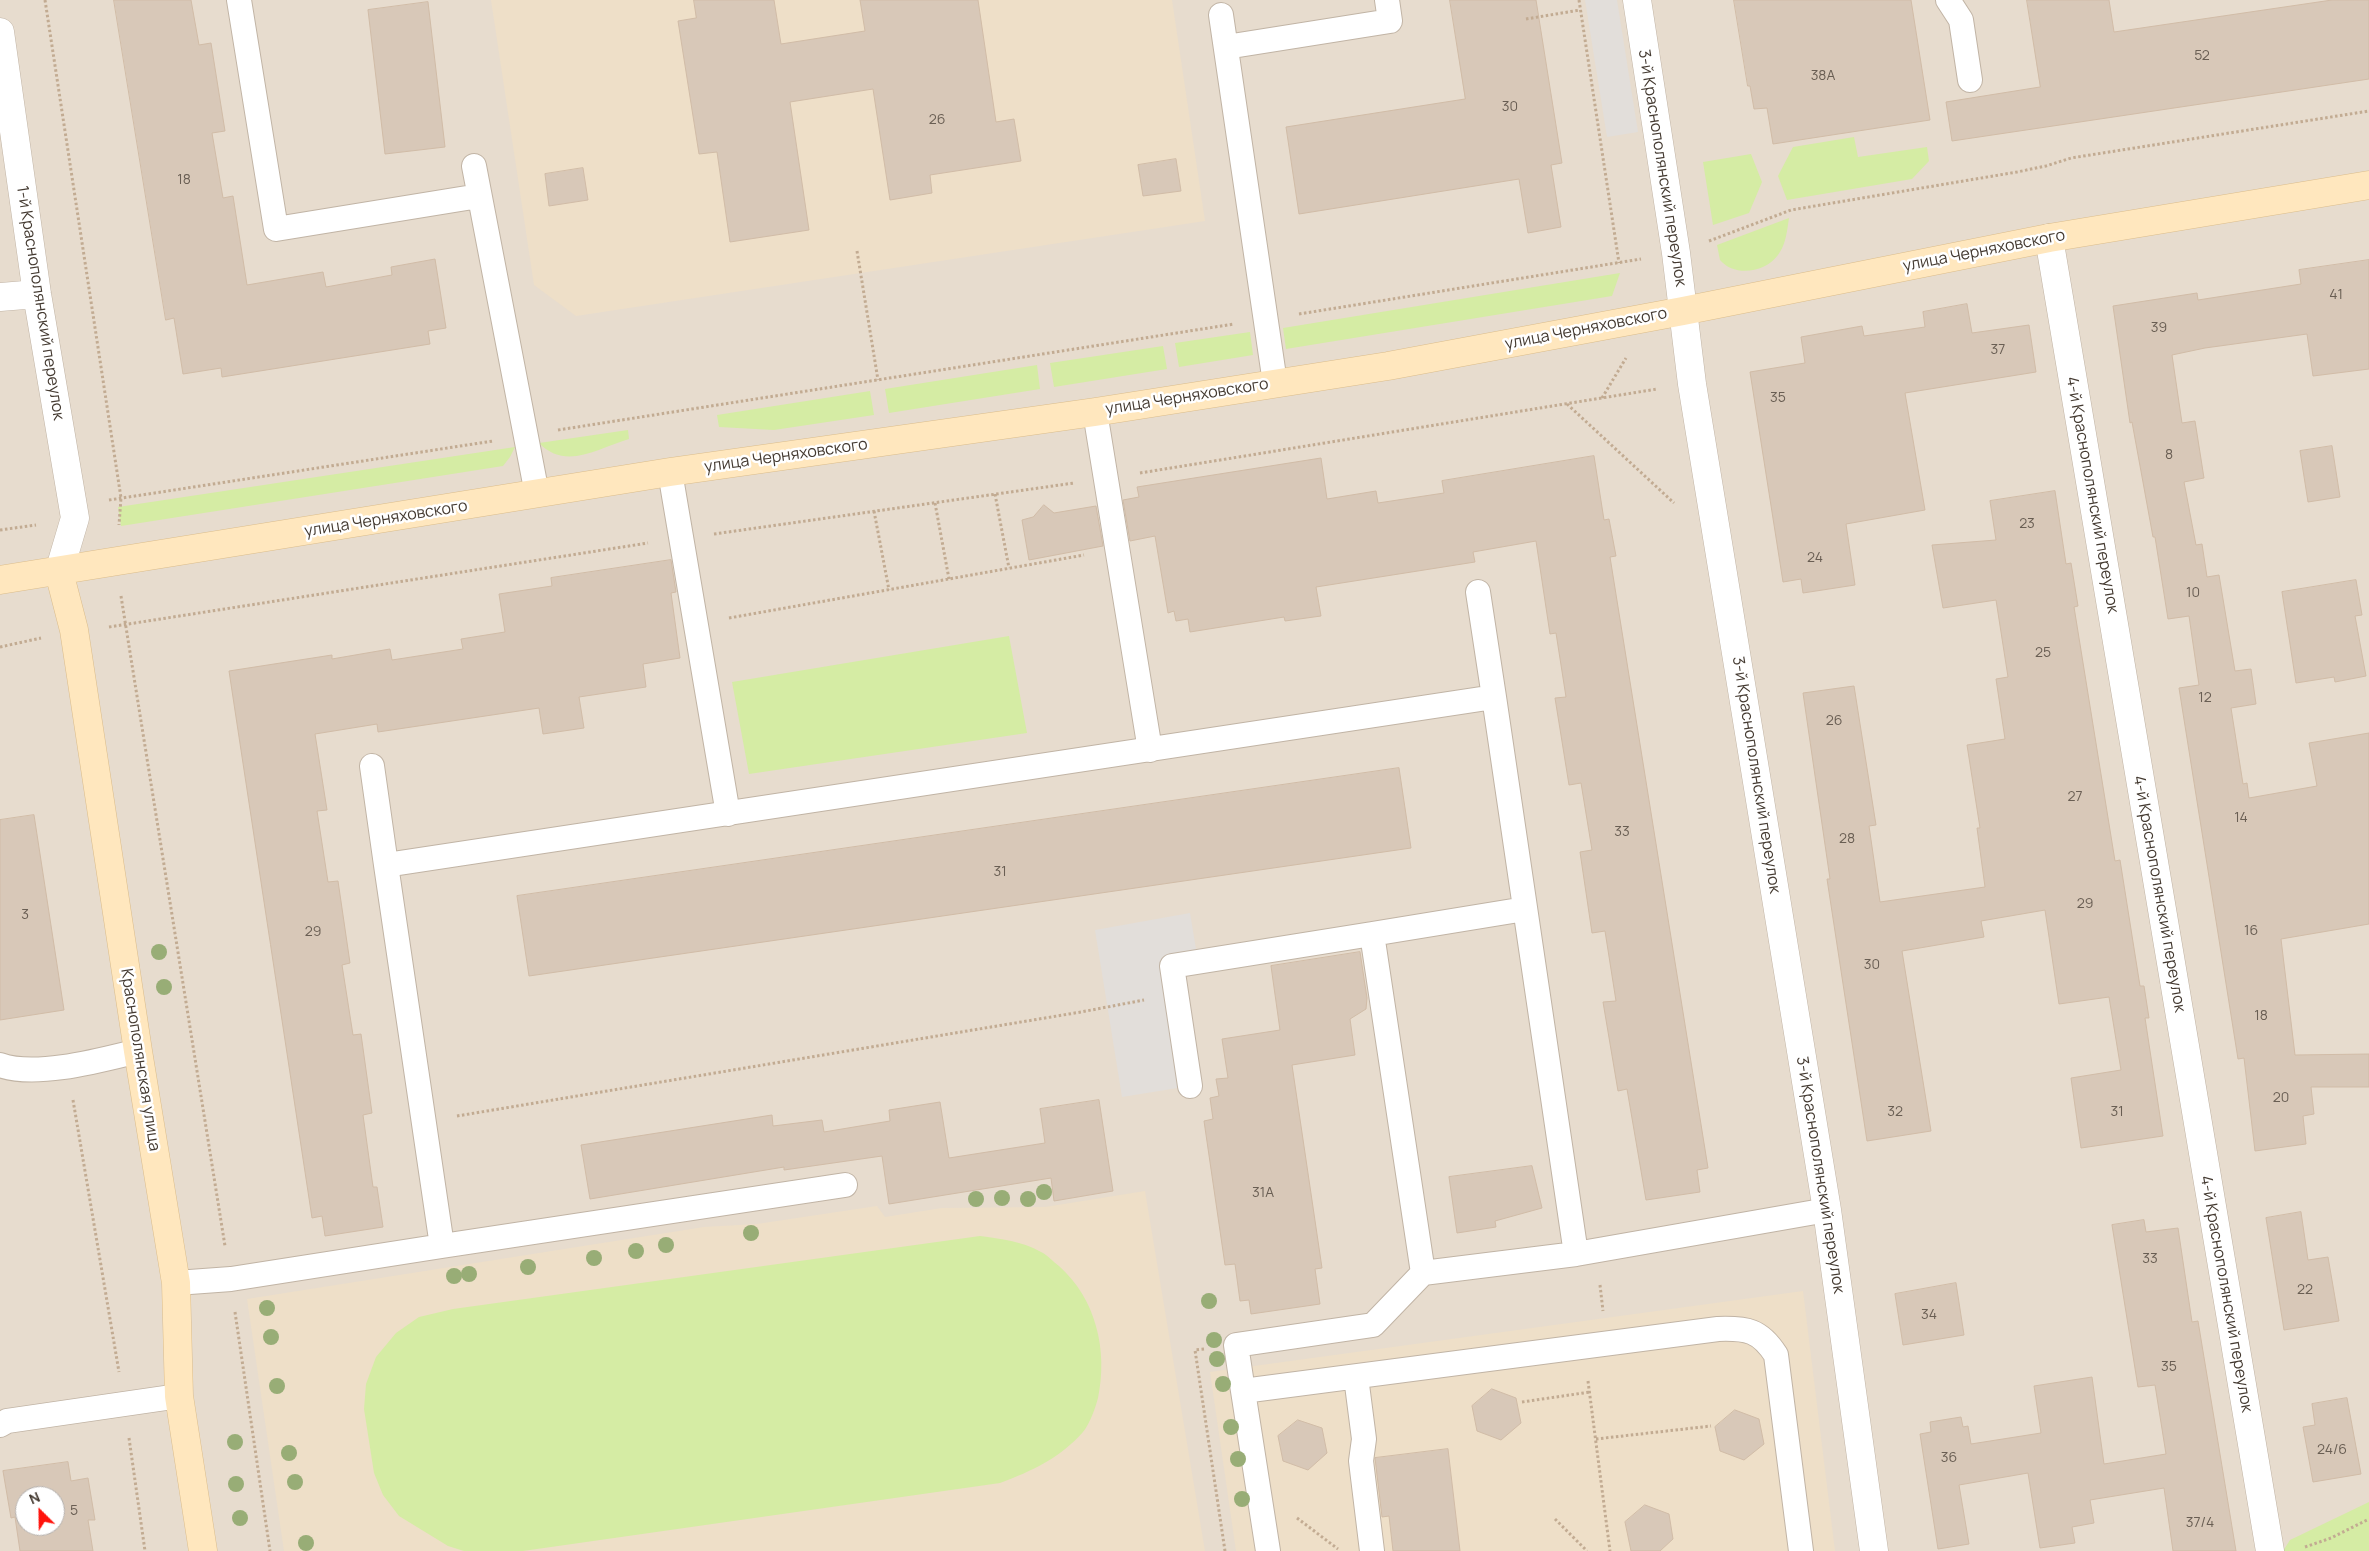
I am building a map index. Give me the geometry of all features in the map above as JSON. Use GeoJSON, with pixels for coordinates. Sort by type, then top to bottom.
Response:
{"type":"FeatureCollection","features":[{"type":"Feature","properties":{"kind":"main road","name":"улица Черняховского"},"geometry":{"type":"LineString","coordinates":[[0,580],[116,563],[670,472],[1096,412],[1388,366],[1683,311],[2049,238],[2369,185]]}},
{"type":"Feature","properties":{"kind":"main road","name":"Краснополянская улица"},"geometry":{"type":"LineString","coordinates":[[59,572],[74,630],[138,1052],[176,1283],[179,1396],[203,1551]]}},
{"type":"Feature","properties":{"kind":"street","name":"3-й Краснополянский переулок"},"geometry":{"type":"LineString","coordinates":[[1636,0],[1676,253],[1692,384],[1827,1210],[1874,1551]]}},
{"type":"Feature","properties":{"kind":"street","name":"1-й Краснополянский переулок"},"geometry":{"type":"LineString","coordinates":[[0,32],[36,294],[75,518],[59,572]]}},
{"type":"Feature","properties":{"kind":"street","name":"4-й Краснополянский переулок"},"geometry":{"type":"LineString","coordinates":[[2049,238],[2270,1551]]}},
{"type":"Feature","properties":{"kind":"street"},"geometry":{"type":"LineString","coordinates":[[0,297],[36,294]]}},
{"type":"Feature","properties":{"kind":"lane"},"geometry":{"type":"LineString","coordinates":[[239,0],[276,229],[479,196]]}},
{"type":"Feature","properties":{"kind":"lane"},"geometry":{"type":"LineString","coordinates":[[1226,47],[1390,21],[1387,0]]}},
{"type":"Feature","properties":{"kind":"lane"},"geometry":{"type":"LineString","coordinates":[[1948,0],[1961,20],[1970,80]]}},
{"type":"Feature","properties":{"kind":"lane"},"geometry":{"type":"LineString","coordinates":[[1221,15],[1275,383]]}},
{"type":"Feature","properties":{"kind":"lane"},"geometry":{"type":"LineString","coordinates":[[474,166],[537,494]]}},
{"type":"Feature","properties":{"kind":"lane"},"geometry":{"type":"LineString","coordinates":[[1096,412],[1150,750]]}},
{"type":"Feature","properties":{"kind":"lane"},"geometry":{"type":"LineString","coordinates":[[670,472],[728,814]]}},
{"type":"Feature","properties":{"kind":"lane"},"geometry":{"type":"LineString","coordinates":[[1478,592],[1525,909],[1586,1252]]}},
{"type":"Feature","properties":{"kind":"lane"},"geometry":{"type":"LineString","coordinates":[[386,865],[1494,697]]}},
{"type":"Feature","properties":{"kind":"lane"},"geometry":{"type":"LineString","coordinates":[[372,766],[442,1246]]}},
{"type":"Feature","properties":{"kind":"lane"},"geometry":{"type":"LineString","coordinates":[[1190,1086],[1172,966],[1525,909]]}},
{"type":"Feature","properties":{"kind":"lane"},"geometry":{"type":"LineString","coordinates":[[1372,934],[1423,1274]]}},
{"type":"Feature","properties":{"kind":"lane"},"geometry":{"type":"LineString","coordinates":[[0,1065],[10,1069],[67,1068],[138,1052]]}},
{"type":"Feature","properties":{"kind":"lane"},"geometry":{"type":"LineString","coordinates":[[176,1283],[231,1279],[844,1185]]}},
{"type":"Feature","properties":{"kind":"lane"},"geometry":{"type":"LineString","coordinates":[[1268,1551],[1236,1345],[1373,1325],[1423,1274],[1586,1252],[1827,1210]]}},
{"type":"Feature","properties":{"kind":"lane"},"geometry":{"type":"LineString","coordinates":[[1243,1391],[1737,1328],[1755,1332],[1768,1342],[1776,1355],[1801,1551]]}},
{"type":"Feature","properties":{"kind":"lane"},"geometry":{"type":"LineString","coordinates":[[1356,1376],[1364,1438],[1360,1461],[1372,1551]]}},
{"type":"Feature","properties":{"kind":"lane"},"geometry":{"type":"LineString","coordinates":[[0,1425],[7,1421],[179,1396]]}},
{"type":"Feature","properties":{"kind":"path"},"geometry":{"type":"LineString","coordinates":[[45,0],[122,498],[116,563],[231,1279],[270,1551]]}},
{"type":"Feature","properties":{"kind":"path"},"geometry":{"type":"LineString","coordinates":[[1578,0],[1619,263]]}},
{"type":"Feature","properties":{"kind":"path"},"geometry":{"type":"LineString","coordinates":[[1526,19],[1580,10]]}},
{"type":"Feature","properties":{"kind":"path"},"geometry":{"type":"LineString","coordinates":[[0,530],[75,518],[94,502],[526,436],[1676,253],[1790,210],[2017,172],[2071,158],[2369,111]]}},
{"type":"Feature","properties":{"kind":"path"},"geometry":{"type":"LineString","coordinates":[[857,251],[878,380]]}},
{"type":"Feature","properties":{"kind":"path"},"geometry":{"type":"LineString","coordinates":[[0,647],[74,630],[126,626],[681,538],[1107,478],[1692,384]]}},
{"type":"Feature","properties":{"kind":"path"},"geometry":{"type":"LineString","coordinates":[[1566,404],[1680,509]]}},
{"type":"Feature","properties":{"kind":"path"},"geometry":{"type":"LineString","coordinates":[[995,494],[1009,568]]}},
{"type":"Feature","properties":{"kind":"path"},"geometry":{"type":"LineString","coordinates":[[935,503],[949,579]]}},
{"type":"Feature","properties":{"kind":"path"},"geometry":{"type":"LineString","coordinates":[[874,511],[889,590]]}},
{"type":"Feature","properties":{"kind":"path"},"geometry":{"type":"LineString","coordinates":[[696,624],[1119,550]]}},
{"type":"Feature","properties":{"kind":"path"},"geometry":{"type":"LineString","coordinates":[[424,1122],[628,1086],[1081,1012],[1176,993]]}},
{"type":"Feature","properties":{"kind":"path"},"geometry":{"type":"LineString","coordinates":[[67,1068],[124,1404],[145,1551]]}},
{"type":"Feature","properties":{"kind":"path"},"geometry":{"type":"LineString","coordinates":[[1586,1252],[1607,1344]]}},
{"type":"Feature","properties":{"kind":"path"},"geometry":{"type":"LineString","coordinates":[[1225,1551],[1195,1350],[1236,1345]]}},
{"type":"Feature","properties":{"kind":"path"},"geometry":{"type":"LineString","coordinates":[[1584,1347],[1610,1551]]}},
{"type":"Feature","properties":{"kind":"path"},"geometry":{"type":"LineString","coordinates":[[1522,1402],[1590,1392]]}},
{"type":"Feature","properties":{"kind":"path"},"geometry":{"type":"LineString","coordinates":[[1596,1439],[1711,1426]]}},
{"type":"Feature","properties":{"kind":"path"},"geometry":{"type":"LineString","coordinates":[[1555,1519],[1587,1551]]}},
{"type":"Feature","properties":{"kind":"path"},"geometry":{"type":"LineString","coordinates":[[2300,1548],[2331,1538],[2369,1519]]}},
{"type":"Feature","properties":{"kind":"shaded area"},"geometry":{"type":"Polygon","coordinates":[[[0,0],[2369,0],[2369,1551],[0,1551],[0,0]]]}},
{"type":"Feature","properties":{"kind":"shaded area"},"geometry":{"type":"Polygon","coordinates":[[[491,0],[1172,0],[1205,221],[576,316],[534,285],[491,0]]]}},
{"type":"Feature","properties":{"kind":"shaded area"},"geometry":{"type":"Polygon","coordinates":[[[1585,0],[1617,0],[1638,132],[1607,137],[1585,0]]]}},
{"type":"Feature","properties":{"kind":"shaded area"},"geometry":{"type":"Polygon","coordinates":[[[1190,913],[1198,961],[1173,965],[1190,1086],[1122,1097],[1095,930],[1190,913]]]}},
{"type":"Feature","properties":{"kind":"shaded area"},"geometry":{"type":"Polygon","coordinates":[[[1145,1191],[1205,1551],[284,1551],[247,1299],[704,1227],[757,1224],[877,1206],[885,1217],[942,1208],[1045,1207],[1145,1191]]]}},
{"type":"Feature","properties":{"kind":"shaded area"},"geometry":{"type":"Polygon","coordinates":[[[1803,1291],[1835,1551],[1236,1551],[1210,1372],[1803,1291]]]}},
{"type":"Feature","properties":{"kind":"green space"},"geometry":{"type":"Polygon","coordinates":[[[1854,137],[1858,157],[1927,147],[1929,161],[1912,179],[1787,200],[1778,176],[1793,147],[1854,137]]]}},
{"type":"Feature","properties":{"kind":"green space"},"geometry":{"type":"Polygon","coordinates":[[[1751,154],[1762,182],[1749,213],[1713,225],[1703,162],[1751,154]]]}},
{"type":"Feature","properties":{"kind":"green space"},"geometry":{"type":"Polygon","coordinates":[[[1789,218],[1786,237],[1781,251],[1765,266],[1749,271],[1741,271],[1733,269],[1720,260],[1717,245],[1789,218]]]}},
{"type":"Feature","properties":{"kind":"green space"},"geometry":{"type":"Polygon","coordinates":[[[1620,273],[1612,296],[1286,349],[1283,328],[1620,273]]]}},
{"type":"Feature","properties":{"kind":"green space"},"geometry":{"type":"Polygon","coordinates":[[[1250,332],[1253,355],[1179,367],[1175,343],[1250,332]]]}},
{"type":"Feature","properties":{"kind":"green space"},"geometry":{"type":"Polygon","coordinates":[[[1163,346],[1167,369],[1054,387],[1050,363],[1163,346]]]}},
{"type":"Feature","properties":{"kind":"green space"},"geometry":{"type":"Polygon","coordinates":[[[1037,365],[1040,389],[889,413],[885,389],[1037,365]]]}},
{"type":"Feature","properties":{"kind":"green space"},"geometry":{"type":"Polygon","coordinates":[[[870,391],[874,415],[774,430],[719,427],[717,415],[870,391]]]}},
{"type":"Feature","properties":{"kind":"green space"},"geometry":{"type":"Polygon","coordinates":[[[628,430],[629,439],[582,455],[560,455],[549,451],[539,443],[628,430]]]}},
{"type":"Feature","properties":{"kind":"green space"},"geometry":{"type":"Polygon","coordinates":[[[515,447],[503,466],[121,526],[118,507],[515,447]]]}},
{"type":"Feature","properties":{"kind":"green space"},"geometry":{"type":"Polygon","coordinates":[[[1009,636],[1027,733],[749,774],[732,682],[1009,636]]]}},
{"type":"Feature","properties":{"kind":"green space"},"geometry":{"type":"Polygon","coordinates":[[[980,1236],[1011,1241],[1034,1248],[1044,1253],[1059,1266],[1072,1279],[1082,1294],[1096,1326],[1100,1344],[1101,1380],[1097,1402],[1088,1424],[1083,1432],[1065,1449],[1045,1463],[1023,1474],[1000,1483],[523,1551],[464,1551],[448,1546],[399,1516],[383,1495],[374,1473],[364,1409],[366,1384],[376,1357],[396,1333],[419,1317],[453,1309],[980,1236]]]}},
{"type":"Feature","properties":{"kind":"green space"},"geometry":{"type":"Polygon","coordinates":[[[2369,1502],[2369,1551],[2283,1551],[2290,1540],[2369,1502]]]}},
{"type":"Feature","properties":{"kind":"building"},"geometry":{"type":"Polygon","coordinates":[[[114,0],[191,0],[199,45],[211,43],[225,131],[212,133],[223,198],[233,196],[247,285],[323,272],[326,287],[392,275],[391,267],[435,259],[446,328],[428,331],[430,344],[222,377],[221,368],[183,374],[174,318],[166,320],[114,0]]]}},
{"type":"Feature","properties":{"kind":"building"},"geometry":{"type":"Polygon","coordinates":[[[694,0],[774,0],[781,44],[865,31],[860,0],[978,0],[996,122],[1014,119],[1021,161],[930,175],[932,193],[890,200],[873,89],[790,102],[809,230],[730,242],[717,152],[699,154],[678,21],[696,18],[694,0]]]}},
{"type":"Feature","properties":{"kind":"building"},"geometry":{"type":"Polygon","coordinates":[[[1450,0],[1536,0],[1562,163],[1551,165],[1561,227],[1528,233],[1519,179],[1299,214],[1286,127],[1465,99],[1450,0]]]}},
{"type":"Feature","properties":{"kind":"building"},"geometry":{"type":"Polygon","coordinates":[[[1734,0],[1911,0],[1930,120],[1773,144],[1767,108],[1754,109],[1750,86],[1748,86],[1734,0]]]}},
{"type":"Feature","properties":{"kind":"building"},"geometry":{"type":"Polygon","coordinates":[[[2027,0],[2109,0],[2114,32],[2332,0],[2369,0],[2369,79],[1952,141],[1946,102],[2040,87],[2027,0]]]}},
{"type":"Feature","properties":{"kind":"building"},"geometry":{"type":"Polygon","coordinates":[[[428,2],[445,147],[385,154],[368,10],[428,2]]]}},
{"type":"Feature","properties":{"kind":"building"},"geometry":{"type":"Polygon","coordinates":[[[1176,159],[1181,191],[1143,196],[1138,165],[1176,159]]]}},
{"type":"Feature","properties":{"kind":"building"},"geometry":{"type":"Polygon","coordinates":[[[583,168],[588,200],[549,206],[545,174],[583,168]]]}},
{"type":"Feature","properties":{"kind":"building"},"geometry":{"type":"Polygon","coordinates":[[[2369,260],[2369,369],[2313,376],[2307,334],[2205,348],[2172,355],[2182,423],[2195,421],[2204,478],[2184,482],[2196,545],[2202,544],[2207,577],[2219,575],[2235,671],[2251,669],[2256,704],[2231,708],[2243,784],[2247,783],[2249,798],[2317,786],[2309,743],[2369,733],[2369,924],[2281,939],[2295,1055],[2369,1054],[2369,1087],[2311,1087],[2314,1114],[2303,1116],[2306,1144],[2255,1151],[2244,1058],[2238,1059],[2179,688],[2199,685],[2189,616],[2168,619],[2155,537],[2153,537],[2132,422],[2130,423],[2113,306],[2197,293],[2198,300],[2301,284],[2299,270],[2369,260]]]}},
{"type":"Feature","properties":{"kind":"building"},"geometry":{"type":"Polygon","coordinates":[[[1967,304],[1972,333],[2029,325],[2036,372],[1905,393],[1925,510],[1846,524],[1855,585],[1803,593],[1801,579],[1783,582],[1750,372],[1805,363],[1801,337],[1862,326],[1864,336],[1925,327],[1923,312],[1967,304]]]}},
{"type":"Feature","properties":{"kind":"building"},"geometry":{"type":"Polygon","coordinates":[[[2332,446],[2340,497],[2308,502],[2300,451],[2332,446]]]}},
{"type":"Feature","properties":{"kind":"building"},"geometry":{"type":"Polygon","coordinates":[[[1594,456],[1604,520],[1609,519],[1616,556],[1610,557],[1708,1168],[1697,1170],[1700,1192],[1646,1200],[1627,1089],[1618,1091],[1603,1002],[1616,1001],[1605,931],[1592,933],[1580,852],[1592,850],[1581,783],[1569,785],[1555,698],[1566,697],[1556,633],[1550,634],[1536,541],[1473,552],[1475,562],[1316,587],[1321,616],[1285,621],[1284,617],[1190,632],[1188,619],[1176,621],[1174,611],[1168,613],[1155,536],[1130,541],[1123,500],[1139,497],[1137,487],[1321,458],[1327,499],[1376,491],[1378,503],[1444,493],[1442,481],[1594,456]]]}},
{"type":"Feature","properties":{"kind":"building"},"geometry":{"type":"Polygon","coordinates":[[[2055,491],[2066,564],[2071,563],[2078,606],[2074,607],[2115,861],[2120,860],[2140,986],[2144,986],[2149,1018],[2145,1018],[2163,1136],[2081,1148],[2071,1078],[2121,1070],[2109,997],[2059,1004],[2045,910],[1981,921],[1984,937],[1902,951],[1931,1131],[1867,1141],[1827,879],[1830,879],[1803,693],[1854,686],[1876,825],[1869,826],[1880,902],[1985,887],[1977,828],[1980,828],[1967,745],[2005,739],[1996,679],[2008,677],[1996,600],[1943,608],[1932,545],[1996,540],[1990,501],[2055,491]]]}},
{"type":"Feature","properties":{"kind":"building"},"geometry":{"type":"Polygon","coordinates":[[[1044,505],[1054,513],[1096,506],[1103,546],[1029,560],[1022,520],[1033,517],[1044,505]]]}},
{"type":"Feature","properties":{"kind":"building"},"geometry":{"type":"Polygon","coordinates":[[[671,560],[676,592],[671,593],[680,658],[643,664],[646,687],[579,697],[584,728],[543,734],[539,708],[378,732],[377,724],[315,734],[327,810],[317,811],[328,882],[338,881],[350,963],[342,965],[353,1035],[361,1034],[372,1113],[363,1115],[373,1187],[377,1187],[383,1227],[325,1236],[322,1216],[312,1218],[229,671],[332,655],[332,659],[390,649],[392,660],[463,649],[461,639],[505,632],[499,594],[552,586],[551,578],[671,560]]]}},
{"type":"Feature","properties":{"kind":"building"},"geometry":{"type":"Polygon","coordinates":[[[2356,580],[2362,615],[2355,616],[2366,676],[2335,682],[2334,677],[2296,683],[2282,592],[2356,580]]]}},
{"type":"Feature","properties":{"kind":"building"},"geometry":{"type":"Polygon","coordinates":[[[1399,768],[1411,848],[529,976],[517,896],[1399,768]]]}},
{"type":"Feature","properties":{"kind":"building"},"geometry":{"type":"Polygon","coordinates":[[[34,815],[64,1010],[0,1020],[0,820],[34,815]]]}},
{"type":"Feature","properties":{"kind":"building"},"geometry":{"type":"Polygon","coordinates":[[[1360,952],[1367,998],[1366,1009],[1350,1019],[1355,1055],[1292,1065],[1322,1268],[1315,1269],[1320,1304],[1251,1314],[1249,1300],[1240,1301],[1235,1264],[1225,1265],[1204,1121],[1213,1119],[1210,1098],[1219,1096],[1216,1079],[1228,1078],[1222,1039],[1280,1030],[1271,966],[1360,952]]]}},
{"type":"Feature","properties":{"kind":"building"},"geometry":{"type":"Polygon","coordinates":[[[1099,1100],[1113,1191],[1054,1201],[1051,1178],[889,1204],[882,1156],[784,1170],[784,1167],[590,1199],[581,1145],[772,1115],[773,1126],[822,1120],[824,1132],[890,1121],[889,1110],[940,1102],[949,1158],[1045,1143],[1040,1109],[1099,1100]]]}},
{"type":"Feature","properties":{"kind":"building"},"geometry":{"type":"Polygon","coordinates":[[[1532,1166],[1542,1208],[1495,1221],[1496,1227],[1457,1233],[1449,1177],[1532,1166]]]}},
{"type":"Feature","properties":{"kind":"building"},"geometry":{"type":"Polygon","coordinates":[[[2301,1212],[2308,1260],[2328,1257],[2339,1321],[2284,1330],[2266,1218],[2301,1212]]]}},
{"type":"Feature","properties":{"kind":"building"},"geometry":{"type":"Polygon","coordinates":[[[2144,1220],[2146,1232],[2178,1228],[2192,1322],[2198,1321],[2236,1551],[2173,1551],[2164,1488],[2090,1500],[2094,1523],[2072,1527],[2075,1543],[2040,1548],[2028,1473],[1959,1485],[1969,1544],[1938,1549],[1920,1434],[1931,1432],[1930,1422],[1961,1417],[1963,1427],[1968,1426],[1971,1444],[2041,1433],[2034,1386],[2092,1377],[2104,1464],[2166,1454],[2155,1385],[2138,1387],[2112,1225],[2144,1220]]]}},
{"type":"Feature","properties":{"kind":"building"},"geometry":{"type":"Polygon","coordinates":[[[1956,1283],[1964,1335],[1903,1345],[1895,1294],[1956,1283]]]}},
{"type":"Feature","properties":{"kind":"building"},"geometry":{"type":"Polygon","coordinates":[[[1492,1389],[1516,1398],[1521,1423],[1501,1440],[1477,1431],[1472,1406],[1492,1389]]]}},
{"type":"Feature","properties":{"kind":"building"},"geometry":{"type":"Polygon","coordinates":[[[2347,1398],[2361,1474],[2313,1482],[2303,1427],[2315,1425],[2312,1404],[2347,1398]]]}},
{"type":"Feature","properties":{"kind":"building"},"geometry":{"type":"Polygon","coordinates":[[[1735,1410],[1759,1419],[1764,1444],[1744,1460],[1720,1451],[1715,1427],[1735,1410]]]}},
{"type":"Feature","properties":{"kind":"building"},"geometry":{"type":"Polygon","coordinates":[[[1298,1420],[1322,1428],[1327,1453],[1308,1470],[1283,1461],[1278,1436],[1298,1420]]]}},
{"type":"Feature","properties":{"kind":"building"},"geometry":{"type":"Polygon","coordinates":[[[1448,1449],[1460,1551],[1393,1551],[1389,1516],[1382,1517],[1375,1458],[1448,1449]]]}},
{"type":"Feature","properties":{"kind":"building"},"geometry":{"type":"Polygon","coordinates":[[[68,1462],[71,1481],[88,1478],[95,1520],[88,1520],[93,1551],[20,1551],[18,1536],[65,1536],[65,1486],[15,1486],[15,1517],[11,1518],[3,1471],[68,1462]]]}},
{"type":"Feature","properties":{"kind":"building"},"geometry":{"type":"Polygon","coordinates":[[[1645,1505],[1669,1514],[1673,1539],[1660,1551],[1631,1551],[1625,1522],[1645,1505]]]}}]}
